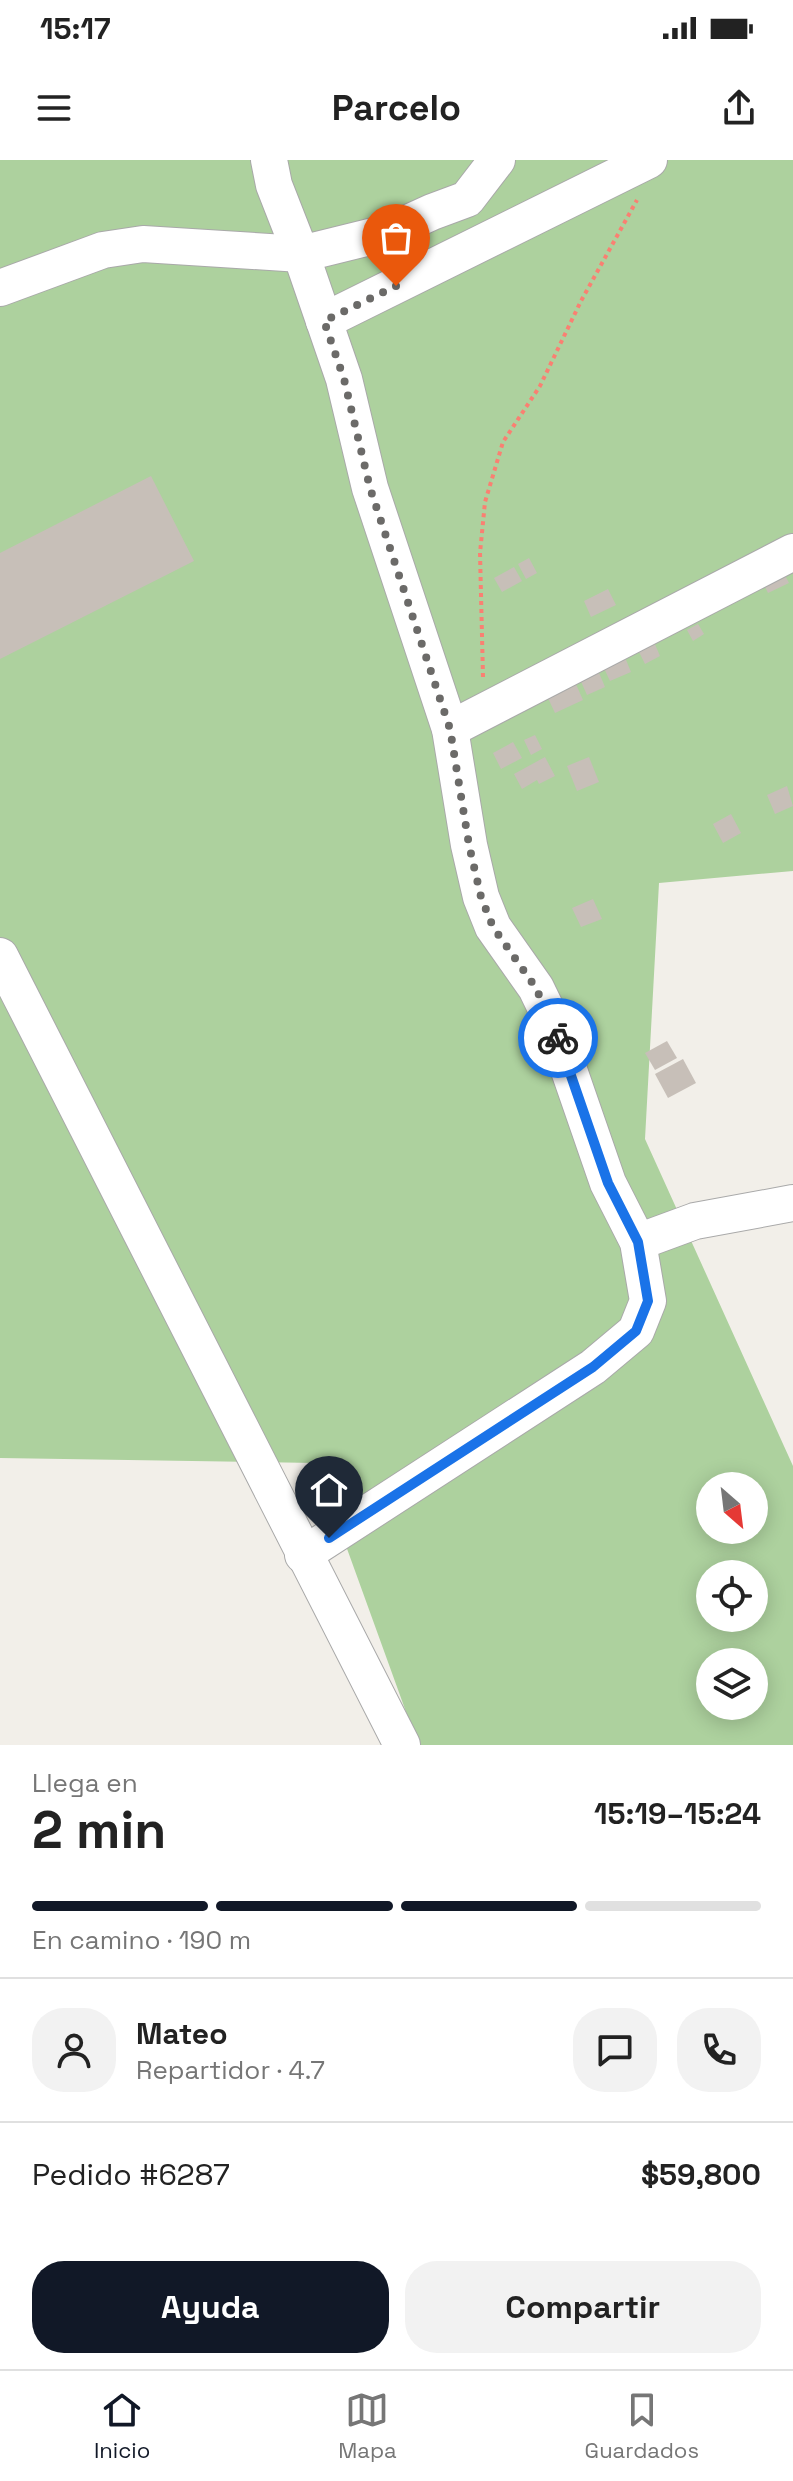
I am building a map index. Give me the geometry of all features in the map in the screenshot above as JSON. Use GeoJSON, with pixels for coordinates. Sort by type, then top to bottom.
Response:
{"type":"FeatureCollection","features":[{"type":"Feature","properties":{"kind":"street"},"geometry":{"type":"LineString","coordinates":[[269,160],[274,185],[344,379],[370,488],[450,729],[481,897],[493,927],[536,988],[552,1021],[608,1183],[638,1242],[648,1301],[636,1331],[593,1367],[303,1555]]}},
{"type":"Feature","properties":{"kind":"street"},"geometry":{"type":"LineString","coordinates":[[0,288],[103,250],[143,244],[301,254],[386,233],[432,212],[460,204],[497,160]]}},
{"type":"Feature","properties":{"kind":"street"},"geometry":{"type":"LineString","coordinates":[[324,321],[649,160]]}},
{"type":"Feature","properties":{"kind":"street"},"geometry":{"type":"LineString","coordinates":[[450,729],[793,552]]}},
{"type":"Feature","properties":{"kind":"street"},"geometry":{"type":"LineString","coordinates":[[0,956],[402,1745]]}},
{"type":"Feature","properties":{"kind":"street"},"geometry":{"type":"LineString","coordinates":[[638,1242],[695,1221],[793,1203]]}},
{"type":"Feature","properties":{"kind":"path"},"geometry":{"type":"LineString","coordinates":[[484,712],[480,553],[485,502],[503,442],[540,386],[581,301],[638,198]]}},
{"type":"Feature","properties":{"kind":"green space"},"geometry":{"type":"Polygon","coordinates":[[[0,160],[793,160],[793,871],[659,883],[645,1139],[793,1466],[793,1745],[418,1745],[316,1463],[0,1458],[0,160]]]}},
{"type":"Feature","properties":{"kind":"building"},"geometry":{"type":"Polygon","coordinates":[[[151,476],[194,561],[0,659],[0,553],[151,476]]]}},
{"type":"Feature","properties":{"kind":"building"},"geometry":{"type":"Polygon","coordinates":[[[529,558],[537,573],[526,579],[518,564],[529,558]]]}},
{"type":"Feature","properties":{"kind":"building"},"geometry":{"type":"Polygon","coordinates":[[[779,564],[789,583],[768,593],[759,574],[779,564]]]}},
{"type":"Feature","properties":{"kind":"building"},"geometry":{"type":"Polygon","coordinates":[[[514,567],[522,581],[502,592],[494,578],[514,567]]]}},
{"type":"Feature","properties":{"kind":"building"},"geometry":{"type":"Polygon","coordinates":[[[608,589],[616,605],[591,617],[584,601],[608,589]]]}},
{"type":"Feature","properties":{"kind":"building"},"geometry":{"type":"Polygon","coordinates":[[[698,624],[704,634],[693,641],[687,630],[698,624]]]}},
{"type":"Feature","properties":{"kind":"building"},"geometry":{"type":"Polygon","coordinates":[[[654,642],[660,656],[645,664],[638,650],[654,642]]]}},
{"type":"Feature","properties":{"kind":"building"},"geometry":{"type":"Polygon","coordinates":[[[624,655],[631,672],[610,681],[602,664],[624,655]]]}},
{"type":"Feature","properties":{"kind":"building"},"geometry":{"type":"Polygon","coordinates":[[[597,668],[605,687],[587,695],[579,677],[597,668]]]}},
{"type":"Feature","properties":{"kind":"building"},"geometry":{"type":"Polygon","coordinates":[[[575,682],[583,700],[555,713],[547,696],[575,682]]]}},
{"type":"Feature","properties":{"kind":"building"},"geometry":{"type":"Polygon","coordinates":[[[535,735],[542,749],[531,755],[524,740],[535,735]]]}},
{"type":"Feature","properties":{"kind":"building"},"geometry":{"type":"Polygon","coordinates":[[[513,742],[522,758],[501,769],[493,753],[513,742]]]}},
{"type":"Feature","properties":{"kind":"building"},"geometry":{"type":"Polygon","coordinates":[[[545,757],[555,776],[539,784],[537,780],[522,789],[514,774],[545,757]]]}},
{"type":"Feature","properties":{"kind":"building"},"geometry":{"type":"Polygon","coordinates":[[[589,757],[599,782],[577,791],[567,766],[589,757]]]}},
{"type":"Feature","properties":{"kind":"building"},"geometry":{"type":"Polygon","coordinates":[[[787,786],[793,806],[775,814],[767,795],[787,786]]]}},
{"type":"Feature","properties":{"kind":"building"},"geometry":{"type":"Polygon","coordinates":[[[731,814],[741,833],[723,843],[713,824],[731,814]]]}},
{"type":"Feature","properties":{"kind":"building"},"geometry":{"type":"Polygon","coordinates":[[[593,899],[602,919],[581,927],[572,908],[593,899]]]}},
{"type":"Feature","properties":{"kind":"building"},"geometry":{"type":"Polygon","coordinates":[[[667,1041],[677,1058],[655,1070],[645,1053],[667,1041]]]}},
{"type":"Feature","properties":{"kind":"building"},"geometry":{"type":"Polygon","coordinates":[[[683,1059],[696,1083],[668,1098],[655,1074],[683,1059]]]}},
{"type":"Feature","properties":{"kind":"way so far"},"geometry":{"type":"LineString","coordinates":[[396,286],[324,321],[344,379],[370,488],[450,729],[481,897],[493,927],[536,988],[558,1038]]}},
{"type":"Feature","properties":{"kind":"route"},"geometry":{"type":"LineString","coordinates":[[329,1538],[593,1367],[636,1331],[648,1301],[638,1242],[608,1183],[558,1038]]}}]}
